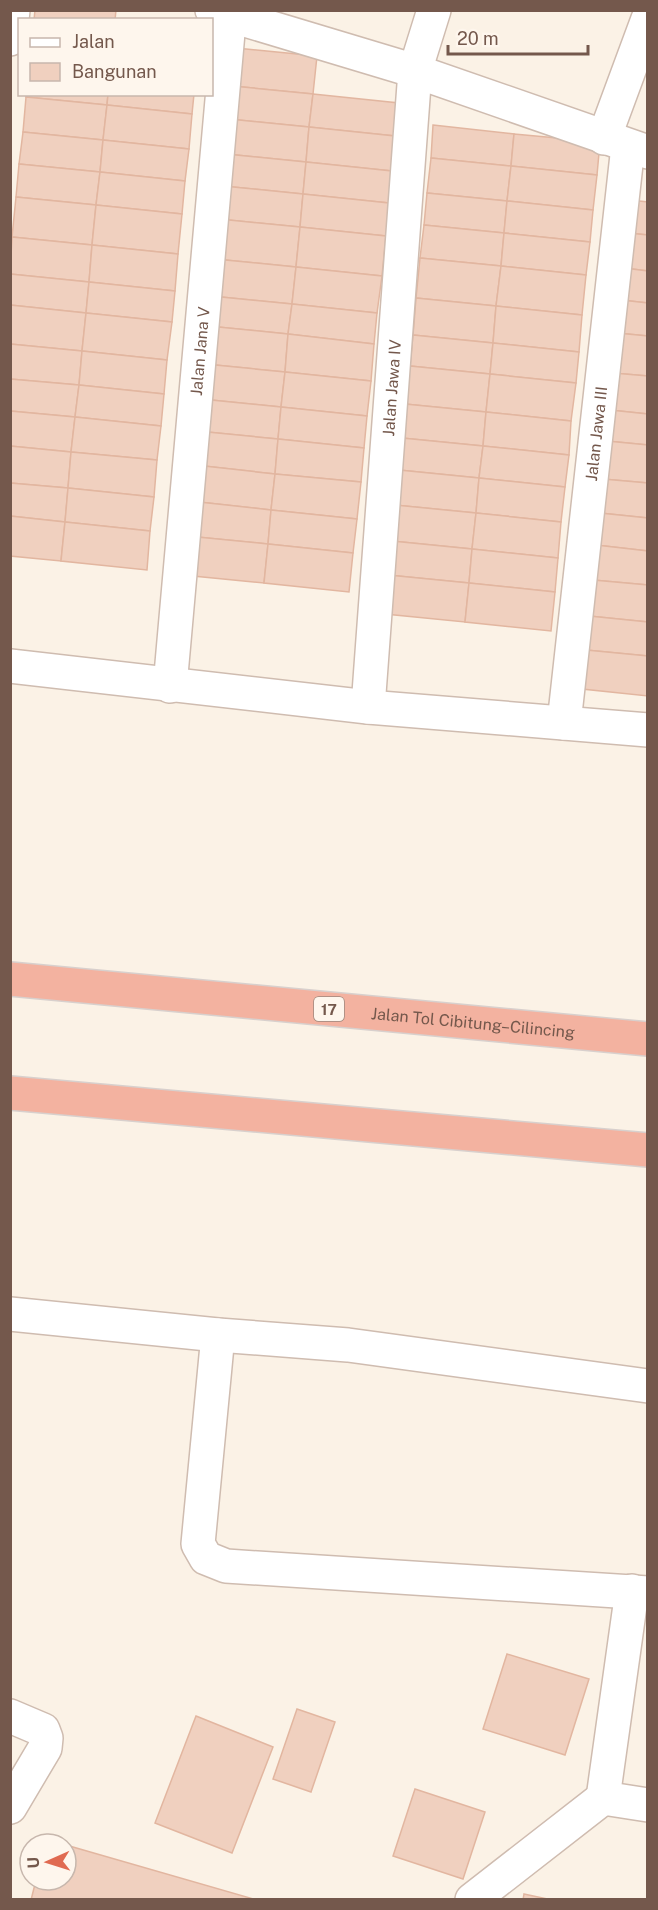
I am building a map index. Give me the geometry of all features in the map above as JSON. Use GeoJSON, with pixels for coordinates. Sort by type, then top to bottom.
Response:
{"type":"FeatureCollection","features":[{"type":"Feature","properties":{"kind":"highway","name":"Jalan Tol Cibitung–Cilincing"},"geometry":{"type":"LineString","coordinates":[[10,979],[648,1039]]}},
{"type":"Feature","properties":{"kind":"highway"},"geometry":{"type":"LineString","coordinates":[[10,1094],[648,1150]]}},
{"type":"Feature","properties":{"kind":"street"},"geometry":{"type":"LineString","coordinates":[[10,39],[13,10]]}},
{"type":"Feature","properties":{"kind":"street","name":"Jalan Jawa IV"},"geometry":{"type":"LineString","coordinates":[[368,707],[415,70],[434,10]]}},
{"type":"Feature","properties":{"kind":"street"},"geometry":{"type":"LineString","coordinates":[[224,12],[415,70],[626,145]]}},
{"type":"Feature","properties":{"kind":"street","name":"Jalan Jana V"},"geometry":{"type":"LineString","coordinates":[[170,686],[224,12]]}},
{"type":"Feature","properties":{"kind":"street","name":"Jalan Jawa III"},"geometry":{"type":"LineString","coordinates":[[564,723],[626,145],[648,20]]}},
{"type":"Feature","properties":{"kind":"street"},"geometry":{"type":"LineString","coordinates":[[10,666],[368,707],[648,730]]}},
{"type":"Feature","properties":{"kind":"street"},"geometry":{"type":"LineString","coordinates":[[10,1314],[218,1335],[348,1344],[648,1386]]}},
{"type":"Feature","properties":{"kind":"street"},"geometry":{"type":"LineString","coordinates":[[218,1335],[198,1544],[206,1558],[226,1566],[640,1592],[603,1798],[472,1899]]}},
{"type":"Feature","properties":{"kind":"street"},"geometry":{"type":"LineString","coordinates":[[10,1716],[43,1730],[46,1738],[45,1748],[10,1807]]}},
{"type":"Feature","properties":{"kind":"street"},"geometry":{"type":"LineString","coordinates":[[603,1798],[648,1805]]}},
{"type":"Feature","properties":{"kind":"building"},"geometry":{"type":"Polygon","coordinates":[[[35,10],[116,10],[115,18],[34,18],[35,10]]]}},
{"type":"Feature","properties":{"kind":"building"},"geometry":{"type":"Polygon","coordinates":[[[236,48],[317,56],[313,94],[232,86],[236,48]]]}},
{"type":"Feature","properties":{"kind":"building"},"geometry":{"type":"Polygon","coordinates":[[[232,86],[313,94],[309,127],[229,119],[232,86]]]}},
{"type":"Feature","properties":{"kind":"building"},"geometry":{"type":"Polygon","coordinates":[[[313,94],[399,103],[395,136],[309,127],[313,94]]]}},
{"type":"Feature","properties":{"kind":"building"},"geometry":{"type":"Polygon","coordinates":[[[26,96],[108,96],[107,105],[26,96]]]}},
{"type":"Feature","properties":{"kind":"building"},"geometry":{"type":"Polygon","coordinates":[[[108,96],[194,96],[192,114],[107,105],[108,96]]]}},
{"type":"Feature","properties":{"kind":"building"},"geometry":{"type":"Polygon","coordinates":[[[26,97],[107,105],[103,140],[23,132],[26,97]]]}},
{"type":"Feature","properties":{"kind":"building"},"geometry":{"type":"Polygon","coordinates":[[[107,105],[192,114],[189,149],[103,140],[107,105]]]}},
{"type":"Feature","properties":{"kind":"building"},"geometry":{"type":"Polygon","coordinates":[[[229,119],[309,127],[306,162],[226,154],[229,119]]]}},
{"type":"Feature","properties":{"kind":"building"},"geometry":{"type":"Polygon","coordinates":[[[433,125],[514,134],[511,166],[431,158],[433,125]]]}},
{"type":"Feature","properties":{"kind":"building"},"geometry":{"type":"Polygon","coordinates":[[[309,127],[395,136],[392,171],[306,162],[309,127]]]}},
{"type":"Feature","properties":{"kind":"building"},"geometry":{"type":"Polygon","coordinates":[[[23,132],[103,140],[100,172],[19,164],[23,132]]]}},
{"type":"Feature","properties":{"kind":"building"},"geometry":{"type":"Polygon","coordinates":[[[514,134],[600,142],[597,175],[511,166],[514,134]]]}},
{"type":"Feature","properties":{"kind":"building"},"geometry":{"type":"Polygon","coordinates":[[[103,140],[189,149],[185,181],[100,172],[103,140]]]}},
{"type":"Feature","properties":{"kind":"building"},"geometry":{"type":"Polygon","coordinates":[[[226,154],[306,162],[303,194],[223,186],[226,154]]]}},
{"type":"Feature","properties":{"kind":"building"},"geometry":{"type":"Polygon","coordinates":[[[431,158],[511,166],[507,201],[427,193],[431,158]]]}},
{"type":"Feature","properties":{"kind":"building"},"geometry":{"type":"Polygon","coordinates":[[[306,162],[392,171],[389,203],[303,194],[306,162]]]}},
{"type":"Feature","properties":{"kind":"building"},"geometry":{"type":"Polygon","coordinates":[[[19,164],[100,172],[96,205],[16,197],[19,164]]]}},
{"type":"Feature","properties":{"kind":"building"},"geometry":{"type":"Polygon","coordinates":[[[511,166],[597,175],[593,210],[507,201],[511,166]]]}},
{"type":"Feature","properties":{"kind":"building"},"geometry":{"type":"Polygon","coordinates":[[[100,172],[185,181],[182,214],[96,205],[100,172]]]}},
{"type":"Feature","properties":{"kind":"building"},"geometry":{"type":"Polygon","coordinates":[[[223,186],[303,194],[300,227],[219,219],[223,186]]]}},
{"type":"Feature","properties":{"kind":"building"},"geometry":{"type":"Polygon","coordinates":[[[427,193],[507,201],[504,233],[424,225],[427,193]]]}},
{"type":"Feature","properties":{"kind":"building"},"geometry":{"type":"Polygon","coordinates":[[[303,194],[389,203],[386,236],[300,227],[303,194]]]}},
{"type":"Feature","properties":{"kind":"building"},"geometry":{"type":"Polygon","coordinates":[[[16,197],[96,205],[92,245],[12,237],[16,197]]]}},
{"type":"Feature","properties":{"kind":"building"},"geometry":{"type":"Polygon","coordinates":[[[630,200],[648,202],[648,235],[628,233],[630,200]]]}},
{"type":"Feature","properties":{"kind":"building"},"geometry":{"type":"Polygon","coordinates":[[[507,201],[593,210],[590,242],[504,233],[507,201]]]}},
{"type":"Feature","properties":{"kind":"building"},"geometry":{"type":"Polygon","coordinates":[[[96,205],[182,214],[178,254],[92,245],[96,205]]]}},
{"type":"Feature","properties":{"kind":"building"},"geometry":{"type":"Polygon","coordinates":[[[219,219],[300,227],[296,267],[215,259],[219,219]]]}},
{"type":"Feature","properties":{"kind":"building"},"geometry":{"type":"Polygon","coordinates":[[[424,225],[504,233],[501,266],[420,258],[424,225]]]}},
{"type":"Feature","properties":{"kind":"building"},"geometry":{"type":"Polygon","coordinates":[[[300,227],[386,236],[382,276],[296,267],[300,227]]]}},
{"type":"Feature","properties":{"kind":"building"},"geometry":{"type":"Polygon","coordinates":[[[504,233],[590,242],[586,275],[501,266],[504,233]]]}},
{"type":"Feature","properties":{"kind":"building"},"geometry":{"type":"Polygon","coordinates":[[[628,233],[648,235],[648,271],[624,268],[628,233]]]}},
{"type":"Feature","properties":{"kind":"building"},"geometry":{"type":"Polygon","coordinates":[[[12,237],[92,245],[89,282],[10,274],[12,237]]]}},
{"type":"Feature","properties":{"kind":"building"},"geometry":{"type":"Polygon","coordinates":[[[92,245],[178,254],[175,291],[89,282],[92,245]]]}},
{"type":"Feature","properties":{"kind":"building"},"geometry":{"type":"Polygon","coordinates":[[[420,258],[501,266],[496,306],[416,298],[420,258]]]}},
{"type":"Feature","properties":{"kind":"building"},"geometry":{"type":"Polygon","coordinates":[[[215,259],[296,267],[292,304],[211,296],[215,259]]]}},
{"type":"Feature","properties":{"kind":"building"},"geometry":{"type":"Polygon","coordinates":[[[501,266],[586,275],[582,315],[496,306],[501,266]]]}},
{"type":"Feature","properties":{"kind":"building"},"geometry":{"type":"Polygon","coordinates":[[[296,267],[382,276],[377,313],[292,304],[296,267]]]}},
{"type":"Feature","properties":{"kind":"building"},"geometry":{"type":"Polygon","coordinates":[[[624,268],[648,271],[648,303],[621,300],[624,268]]]}},
{"type":"Feature","properties":{"kind":"building"},"geometry":{"type":"Polygon","coordinates":[[[10,274],[89,282],[86,313],[10,305],[10,274]]]}},
{"type":"Feature","properties":{"kind":"building"},"geometry":{"type":"Polygon","coordinates":[[[89,282],[175,291],[172,322],[86,313],[89,282]]]}},
{"type":"Feature","properties":{"kind":"building"},"geometry":{"type":"Polygon","coordinates":[[[211,296],[292,304],[288,334],[208,326],[211,296]]]}},
{"type":"Feature","properties":{"kind":"building"},"geometry":{"type":"Polygon","coordinates":[[[416,298],[496,306],[493,343],[413,335],[416,298]]]}},
{"type":"Feature","properties":{"kind":"building"},"geometry":{"type":"Polygon","coordinates":[[[621,300],[648,303],[648,336],[617,333],[621,300]]]}},
{"type":"Feature","properties":{"kind":"building"},"geometry":{"type":"Polygon","coordinates":[[[292,304],[377,313],[374,344],[288,334],[292,304]]]}},
{"type":"Feature","properties":{"kind":"building"},"geometry":{"type":"Polygon","coordinates":[[[10,305],[86,313],[82,351],[10,344],[10,305]]]}},
{"type":"Feature","properties":{"kind":"building"},"geometry":{"type":"Polygon","coordinates":[[[496,306],[582,315],[579,352],[493,343],[496,306]]]}},
{"type":"Feature","properties":{"kind":"building"},"geometry":{"type":"Polygon","coordinates":[[[86,313],[172,322],[167,360],[82,351],[86,313]]]}},
{"type":"Feature","properties":{"kind":"building"},"geometry":{"type":"Polygon","coordinates":[[[208,326],[288,334],[285,372],[205,364],[208,326]]]}},
{"type":"Feature","properties":{"kind":"building"},"geometry":{"type":"Polygon","coordinates":[[[617,333],[648,336],[648,376],[613,373],[617,333]]]}},
{"type":"Feature","properties":{"kind":"building"},"geometry":{"type":"Polygon","coordinates":[[[288,334],[374,344],[371,381],[285,372],[288,334]]]}},
{"type":"Feature","properties":{"kind":"building"},"geometry":{"type":"Polygon","coordinates":[[[413,335],[493,343],[490,374],[410,366],[413,335]]]}},
{"type":"Feature","properties":{"kind":"building"},"geometry":{"type":"Polygon","coordinates":[[[493,343],[579,352],[576,383],[490,374],[493,343]]]}},
{"type":"Feature","properties":{"kind":"building"},"geometry":{"type":"Polygon","coordinates":[[[10,344],[82,351],[79,385],[10,379],[10,344]]]}},
{"type":"Feature","properties":{"kind":"building"},"geometry":{"type":"Polygon","coordinates":[[[82,351],[167,360],[164,394],[79,385],[82,351]]]}},
{"type":"Feature","properties":{"kind":"building"},"geometry":{"type":"Polygon","coordinates":[[[205,364],[285,372],[281,407],[201,399],[205,364]]]}},
{"type":"Feature","properties":{"kind":"building"},"geometry":{"type":"Polygon","coordinates":[[[410,366],[490,374],[486,412],[405,404],[410,366]]]}},
{"type":"Feature","properties":{"kind":"building"},"geometry":{"type":"Polygon","coordinates":[[[285,372],[371,381],[367,416],[281,407],[285,372]]]}},
{"type":"Feature","properties":{"kind":"building"},"geometry":{"type":"Polygon","coordinates":[[[613,373],[648,376],[648,414],[610,410],[613,373]]]}},
{"type":"Feature","properties":{"kind":"building"},"geometry":{"type":"Polygon","coordinates":[[[490,374],[576,383],[571,421],[486,412],[490,374]]]}},
{"type":"Feature","properties":{"kind":"building"},"geometry":{"type":"Polygon","coordinates":[[[10,379],[79,385],[75,417],[10,411],[10,379]]]}},
{"type":"Feature","properties":{"kind":"building"},"geometry":{"type":"Polygon","coordinates":[[[79,385],[164,394],[161,426],[75,417],[79,385]]]}},
{"type":"Feature","properties":{"kind":"building"},"geometry":{"type":"Polygon","coordinates":[[[201,399],[281,407],[278,439],[197,431],[201,399]]]}},
{"type":"Feature","properties":{"kind":"building"},"geometry":{"type":"Polygon","coordinates":[[[405,404],[486,412],[483,446],[402,438],[405,404]]]}},
{"type":"Feature","properties":{"kind":"building"},"geometry":{"type":"Polygon","coordinates":[[[281,407],[367,416],[364,448],[278,439],[281,407]]]}},
{"type":"Feature","properties":{"kind":"building"},"geometry":{"type":"Polygon","coordinates":[[[610,410],[648,414],[648,445],[607,441],[610,410]]]}},
{"type":"Feature","properties":{"kind":"building"},"geometry":{"type":"Polygon","coordinates":[[[10,411],[75,417],[71,452],[10,446],[10,411]]]}},
{"type":"Feature","properties":{"kind":"building"},"geometry":{"type":"Polygon","coordinates":[[[486,412],[571,421],[569,455],[483,446],[486,412]]]}},
{"type":"Feature","properties":{"kind":"building"},"geometry":{"type":"Polygon","coordinates":[[[75,417],[161,426],[157,460],[71,452],[75,417]]]}},
{"type":"Feature","properties":{"kind":"building"},"geometry":{"type":"Polygon","coordinates":[[[197,431],[278,439],[275,474],[195,465],[197,431]]]}},
{"type":"Feature","properties":{"kind":"building"},"geometry":{"type":"Polygon","coordinates":[[[402,438],[483,446],[479,478],[399,470],[402,438]]]}},
{"type":"Feature","properties":{"kind":"building"},"geometry":{"type":"Polygon","coordinates":[[[278,439],[364,448],[361,482],[275,474],[278,439]]]}},
{"type":"Feature","properties":{"kind":"building"},"geometry":{"type":"Polygon","coordinates":[[[607,441],[648,445],[648,483],[603,479],[607,441]]]}},
{"type":"Feature","properties":{"kind":"building"},"geometry":{"type":"Polygon","coordinates":[[[10,446],[71,452],[68,488],[10,483],[10,446]]]}},
{"type":"Feature","properties":{"kind":"building"},"geometry":{"type":"Polygon","coordinates":[[[483,446],[569,455],[565,487],[479,478],[483,446]]]}},
{"type":"Feature","properties":{"kind":"building"},"geometry":{"type":"Polygon","coordinates":[[[71,452],[157,460],[154,497],[68,488],[71,452]]]}},
{"type":"Feature","properties":{"kind":"building"},"geometry":{"type":"Polygon","coordinates":[[[195,465],[275,474],[271,510],[190,501],[195,465]]]}},
{"type":"Feature","properties":{"kind":"building"},"geometry":{"type":"Polygon","coordinates":[[[399,470],[479,478],[476,513],[395,505],[399,470]]]}},
{"type":"Feature","properties":{"kind":"building"},"geometry":{"type":"Polygon","coordinates":[[[275,474],[361,482],[357,519],[271,510],[275,474]]]}},
{"type":"Feature","properties":{"kind":"building"},"geometry":{"type":"Polygon","coordinates":[[[479,478],[565,487],[561,522],[476,513],[479,478]]]}},
{"type":"Feature","properties":{"kind":"building"},"geometry":{"type":"Polygon","coordinates":[[[603,479],[648,483],[648,518],[600,513],[603,479]]]}},
{"type":"Feature","properties":{"kind":"building"},"geometry":{"type":"Polygon","coordinates":[[[10,483],[68,488],[65,522],[10,516],[10,483]]]}},
{"type":"Feature","properties":{"kind":"building"},"geometry":{"type":"Polygon","coordinates":[[[68,488],[154,497],[150,531],[65,522],[68,488]]]}},
{"type":"Feature","properties":{"kind":"building"},"geometry":{"type":"Polygon","coordinates":[[[190,501],[271,510],[268,544],[187,536],[190,501]]]}},
{"type":"Feature","properties":{"kind":"building"},"geometry":{"type":"Polygon","coordinates":[[[395,505],[476,513],[472,549],[392,541],[395,505]]]}},
{"type":"Feature","properties":{"kind":"building"},"geometry":{"type":"Polygon","coordinates":[[[271,510],[357,519],[353,553],[268,544],[271,510]]]}},
{"type":"Feature","properties":{"kind":"building"},"geometry":{"type":"Polygon","coordinates":[[[476,513],[561,522],[558,558],[472,549],[476,513]]]}},
{"type":"Feature","properties":{"kind":"building"},"geometry":{"type":"Polygon","coordinates":[[[600,513],[648,518],[648,551],[596,545],[600,513]]]}},
{"type":"Feature","properties":{"kind":"building"},"geometry":{"type":"Polygon","coordinates":[[[10,516],[65,522],[61,561],[10,556],[10,516]]]}},
{"type":"Feature","properties":{"kind":"building"},"geometry":{"type":"Polygon","coordinates":[[[65,522],[150,531],[147,570],[61,561],[65,522]]]}},
{"type":"Feature","properties":{"kind":"building"},"geometry":{"type":"Polygon","coordinates":[[[187,536],[268,544],[264,583],[183,575],[187,536]]]}},
{"type":"Feature","properties":{"kind":"building"},"geometry":{"type":"Polygon","coordinates":[[[392,541],[472,549],[469,583],[388,575],[392,541]]]}},
{"type":"Feature","properties":{"kind":"building"},"geometry":{"type":"Polygon","coordinates":[[[268,544],[353,553],[349,592],[264,583],[268,544]]]}},
{"type":"Feature","properties":{"kind":"building"},"geometry":{"type":"Polygon","coordinates":[[[596,545],[648,551],[648,585],[593,580],[596,545]]]}},
{"type":"Feature","properties":{"kind":"building"},"geometry":{"type":"Polygon","coordinates":[[[472,549],[558,558],[555,592],[469,583],[472,549]]]}},
{"type":"Feature","properties":{"kind":"building"},"geometry":{"type":"Polygon","coordinates":[[[388,575],[469,583],[465,622],[385,614],[388,575]]]}},
{"type":"Feature","properties":{"kind":"building"},"geometry":{"type":"Polygon","coordinates":[[[593,580],[648,585],[648,622],[589,616],[593,580]]]}},
{"type":"Feature","properties":{"kind":"building"},"geometry":{"type":"Polygon","coordinates":[[[469,583],[555,592],[551,631],[465,622],[469,583]]]}},
{"type":"Feature","properties":{"kind":"building"},"geometry":{"type":"Polygon","coordinates":[[[589,616],[648,622],[648,656],[586,650],[589,616]]]}},
{"type":"Feature","properties":{"kind":"building"},"geometry":{"type":"Polygon","coordinates":[[[586,650],[648,656],[648,696],[582,689],[586,650]]]}},
{"type":"Feature","properties":{"kind":"building"},"geometry":{"type":"Polygon","coordinates":[[[507,1654],[589,1679],[565,1755],[483,1729],[507,1654]]]}},
{"type":"Feature","properties":{"kind":"building"},"geometry":{"type":"Polygon","coordinates":[[[297,1709],[335,1722],[311,1792],[273,1779],[297,1709]]]}},
{"type":"Feature","properties":{"kind":"building"},"geometry":{"type":"Polygon","coordinates":[[[196,1716],[273,1747],[232,1853],[155,1823],[196,1716]]]}},
{"type":"Feature","properties":{"kind":"building"},"geometry":{"type":"Polygon","coordinates":[[[415,1789],[485,1812],[463,1879],[393,1856],[415,1789]]]}},
{"type":"Feature","properties":{"kind":"building"},"geometry":{"type":"Polygon","coordinates":[[[78,1848],[257,1900],[31,1900],[33,1892],[78,1892],[78,1848]]]}},
{"type":"Feature","properties":{"kind":"building"},"geometry":{"type":"Polygon","coordinates":[[[524,1894],[552,1900],[523,1900],[524,1894]]]}}]}
